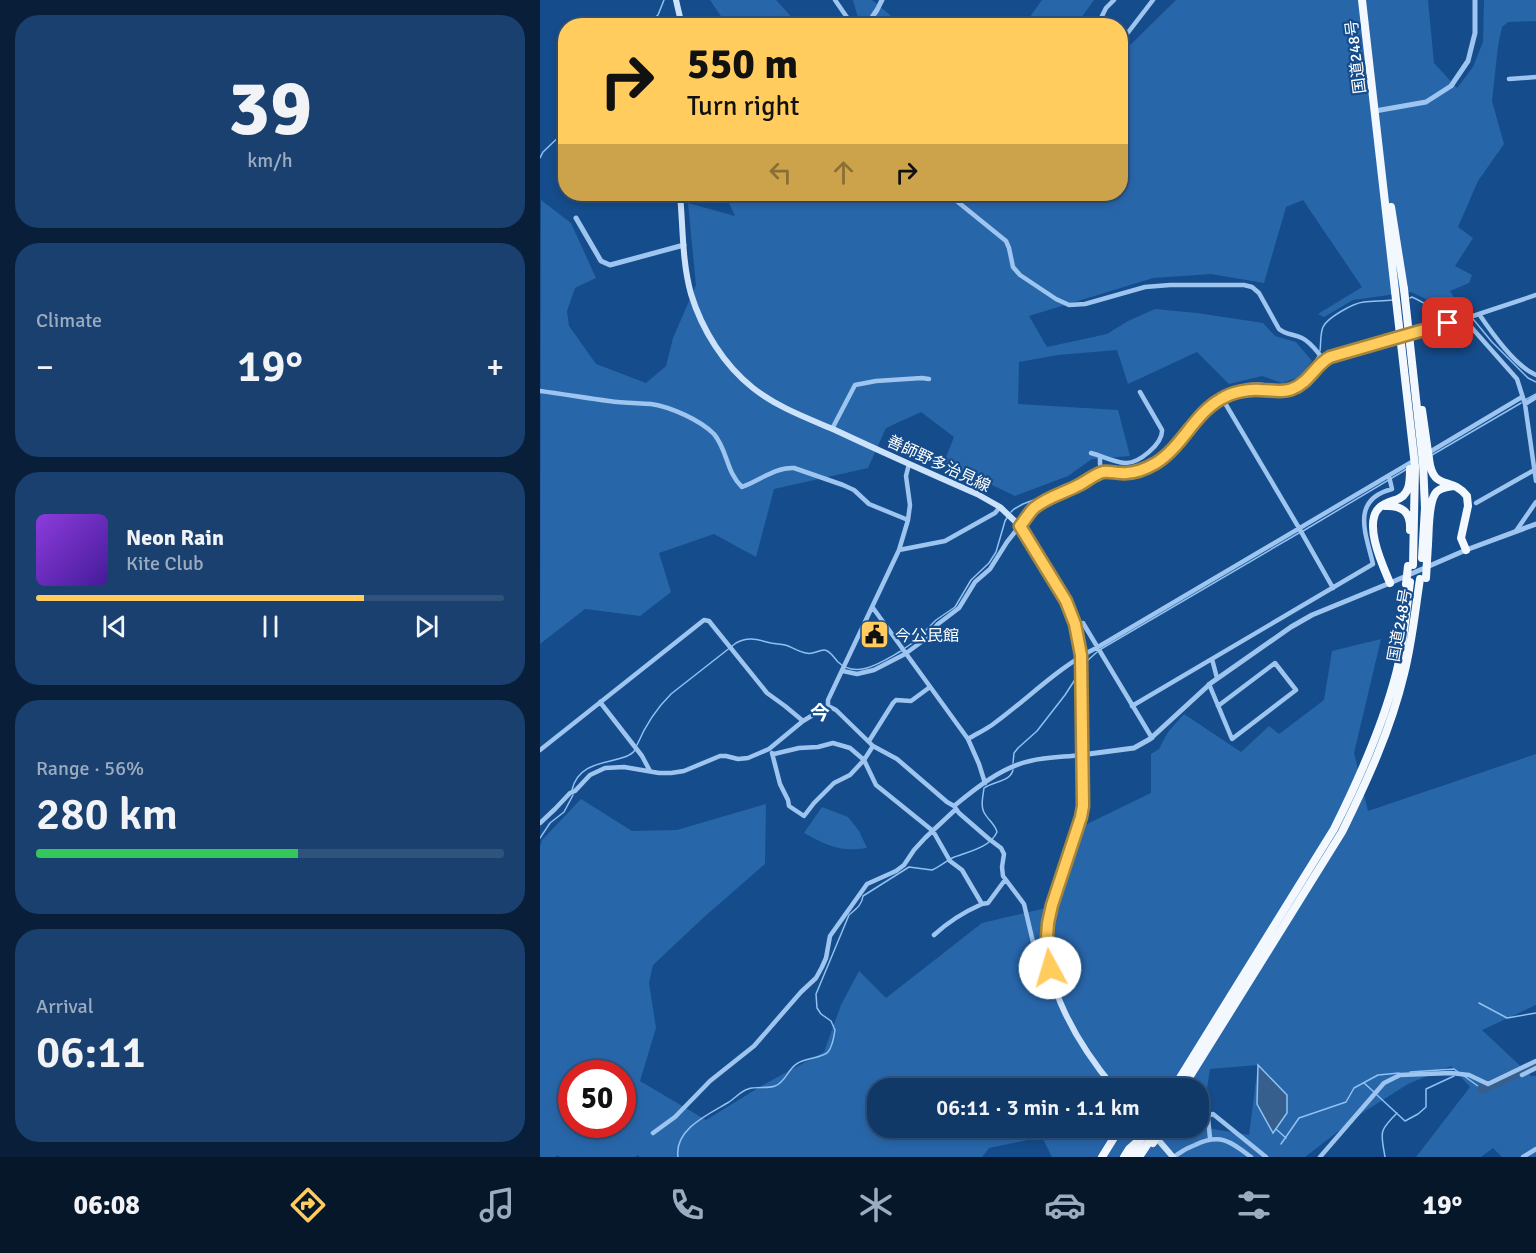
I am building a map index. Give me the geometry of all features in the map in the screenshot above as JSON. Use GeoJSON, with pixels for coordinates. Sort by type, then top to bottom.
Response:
{"type":"FeatureCollection","features":[{"type":"Feature","properties":{"kind":"highway","name":"国道248号"},"geometry":{"type":"LineString","coordinates":[[1180,1078],[1334,829],[1369,755],[1398,665],[1410,566],[1416,478],[1412,468],[1413,451],[1399,290],[1362,0]]}},
{"type":"Feature","properties":{"kind":"highway","name":"国道248号"},"geometry":{"type":"LineString","coordinates":[[1189,1078],[1342,832],[1381,747],[1404,674],[1423,578],[1426,461],[1425,423],[1399,290]]}},
{"type":"Feature","properties":{"kind":"highway"},"geometry":{"type":"LineString","coordinates":[[1426,461],[1437,479],[1454,485],[1467,496],[1468,506],[1461,538],[1466,550]]}},
{"type":"Feature","properties":{"kind":"highway"},"geometry":{"type":"LineString","coordinates":[[1390,583],[1381,561],[1373,521],[1381,506],[1405,494],[1410,483],[1412,468]]}},
{"type":"Feature","properties":{"kind":"highway"},"geometry":{"type":"LineString","coordinates":[[1423,578],[1431,508],[1435,494],[1440,489],[1454,485]]}},
{"type":"Feature","properties":{"kind":"highway"},"geometry":{"type":"LineString","coordinates":[[1381,506],[1401,507],[1406,512],[1410,524],[1410,566]]}},
{"type":"Feature","properties":{"kind":"highway"},"geometry":{"type":"LineString","coordinates":[[1102,1157],[1114,1138]]}},
{"type":"Feature","properties":{"kind":"highway"},"geometry":{"type":"LineString","coordinates":[[1124,1157],[1129,1149],[1144,1138]]}},
{"type":"Feature","properties":{"kind":"highway"},"geometry":{"type":"LineString","coordinates":[[1131,1157],[1146,1138]]}},
{"type":"Feature","properties":{"kind":"highway"},"geometry":{"type":"LineString","coordinates":[[1140,1157],[1147,1138]]}},
{"type":"Feature","properties":{"kind":"highway"},"geometry":{"type":"LineString","coordinates":[[1145,1157],[1148,1138]]}},
{"type":"Feature","properties":{"kind":"main road"},"geometry":{"type":"LineString","coordinates":[[676,0],[680,18]]}},
{"type":"Feature","properties":{"kind":"main road","name":"善師野多治見線"},"geometry":{"type":"LineString","coordinates":[[681,201],[684,245],[694,300],[713,342],[731,366],[753,388],[792,411],[977,494],[1000,507],[1020,526],[1066,601],[1075,624],[1081,655],[1083,806],[1052,905],[1046,950],[1059,999],[1079,1038],[1107,1078]]}},
{"type":"Feature","properties":{"kind":"main road"},"geometry":{"type":"LineString","coordinates":[[1152,1138],[1174,1157]]}},
{"type":"Feature","properties":{"kind":"street"},"geometry":{"type":"LineString","coordinates":[[835,0],[847,18]]}},
{"type":"Feature","properties":{"kind":"street"},"geometry":{"type":"LineString","coordinates":[[872,18],[882,0]]}},
{"type":"Feature","properties":{"kind":"street"},"geometry":{"type":"LineString","coordinates":[[1101,18],[1106,8],[1114,0]]}},
{"type":"Feature","properties":{"kind":"street"},"geometry":{"type":"LineString","coordinates":[[1128,33],[1153,0]]}},
{"type":"Feature","properties":{"kind":"street"},"geometry":{"type":"LineString","coordinates":[[1375,111],[1426,102],[1450,86],[1468,61],[1475,33],[1475,0]]}},
{"type":"Feature","properties":{"kind":"street"},"geometry":{"type":"LineString","coordinates":[[1509,79],[1536,77]]}},
{"type":"Feature","properties":{"kind":"street"},"geometry":{"type":"LineString","coordinates":[[957,201],[1006,241],[1013,267],[1020,275],[1062,303],[1085,304],[1145,287],[1248,286],[1259,293],[1279,329],[1308,342],[1322,359]]}},
{"type":"Feature","properties":{"kind":"street"},"geometry":{"type":"LineString","coordinates":[[576,218],[605,264],[610,265],[684,245]]}},
{"type":"Feature","properties":{"kind":"street"},"geometry":{"type":"LineString","coordinates":[[843,671],[857,674],[874,670],[924,640],[938,624],[959,609],[975,582],[990,569],[1007,542],[1033,509],[1042,502],[1102,472],[1127,473],[1157,462],[1210,407],[1222,398],[1246,390],[1281,392],[1293,389],[1302,385],[1309,378],[1322,359],[1464,319],[1536,295]]}},
{"type":"Feature","properties":{"kind":"street"},"geometry":{"type":"LineString","coordinates":[[1479,314],[1501,344],[1525,369],[1536,375]]}},
{"type":"Feature","properties":{"kind":"street"},"geometry":{"type":"LineString","coordinates":[[1464,319],[1515,375],[1525,404],[1536,479]]}},
{"type":"Feature","properties":{"kind":"street"},"geometry":{"type":"LineString","coordinates":[[832,429],[855,385],[876,381],[929,379]]}},
{"type":"Feature","properties":{"kind":"street"},"geometry":{"type":"LineString","coordinates":[[540,391],[653,404],[666,408],[698,422],[714,435],[723,447],[734,478],[742,487],[770,473],[794,468],[854,490],[868,504],[908,520]]}},
{"type":"Feature","properties":{"kind":"street"},"geometry":{"type":"LineString","coordinates":[[1091,453],[1127,463],[1156,447],[1162,434],[1161,430],[1140,392]]}},
{"type":"Feature","properties":{"kind":"street"},"geometry":{"type":"LineString","coordinates":[[968,739],[990,727],[1081,655],[1522,397]]}},
{"type":"Feature","properties":{"kind":"street"},"geometry":{"type":"LineString","coordinates":[[1222,398],[1333,588]]}},
{"type":"Feature","properties":{"kind":"street"},"geometry":{"type":"LineString","coordinates":[[1525,404],[1536,398]]}},
{"type":"Feature","properties":{"kind":"street"},"geometry":{"type":"LineString","coordinates":[[1100,456],[1102,472]]}},
{"type":"Feature","properties":{"kind":"street"},"geometry":{"type":"LineString","coordinates":[[1127,463],[1127,473]]}},
{"type":"Feature","properties":{"kind":"street"},"geometry":{"type":"LineString","coordinates":[[828,706],[828,700],[873,608],[898,550],[908,520],[910,496],[906,476],[909,464]]}},
{"type":"Feature","properties":{"kind":"street"},"geometry":{"type":"LineString","coordinates":[[1476,503],[1535,469]]}},
{"type":"Feature","properties":{"kind":"street"},"geometry":{"type":"LineString","coordinates":[[1132,706],[1373,564],[1363,520],[1371,500],[1377,494],[1392,489],[1389,476]]}},
{"type":"Feature","properties":{"kind":"street"},"geometry":{"type":"LineString","coordinates":[[1516,531],[1536,502]]}},
{"type":"Feature","properties":{"kind":"street"},"geometry":{"type":"LineString","coordinates":[[898,550],[945,541],[995,513],[1000,507]]}},
{"type":"Feature","properties":{"kind":"street"},"geometry":{"type":"LineString","coordinates":[[653,1133],[675,1117],[710,1081],[754,1046],[820,972],[826,958],[830,936],[867,884],[904,865],[914,850],[955,808],[985,783],[1026,762],[1134,748],[1152,738],[1217,678],[1312,615],[1466,550],[1536,524]]}},
{"type":"Feature","properties":{"kind":"street"},"geometry":{"type":"LineString","coordinates":[[873,608],[968,739],[985,783]]}},
{"type":"Feature","properties":{"kind":"street"},"geometry":{"type":"LineString","coordinates":[[540,750],[704,620],[709,621],[767,693],[803,721]]}},
{"type":"Feature","properties":{"kind":"street"},"geometry":{"type":"LineString","coordinates":[[1083,623],[1152,738]]}},
{"type":"Feature","properties":{"kind":"street"},"geometry":{"type":"LineString","coordinates":[[1212,659],[1217,678]]}},
{"type":"Feature","properties":{"kind":"street"},"geometry":{"type":"LineString","coordinates":[[1209,684],[1218,706],[1232,739],[1296,690],[1275,663],[1218,706]]}},
{"type":"Feature","properties":{"kind":"street"},"geometry":{"type":"LineString","coordinates":[[769,749],[774,754],[780,784],[789,806],[804,816],[834,783],[850,775],[864,760],[879,724],[896,700],[910,701],[930,687]]}},
{"type":"Feature","properties":{"kind":"street"},"geometry":{"type":"LineString","coordinates":[[600,702],[650,771]]}},
{"type":"Feature","properties":{"kind":"street"},"geometry":{"type":"LineString","coordinates":[[540,822],[590,775],[605,768],[624,767],[659,773],[684,771],[720,756],[748,758],[769,749],[803,721],[828,706]]}},
{"type":"Feature","properties":{"kind":"street"},"geometry":{"type":"LineString","coordinates":[[828,706],[836,710],[871,743],[897,759],[1001,848],[1004,854],[1003,876],[1024,904],[1033,942],[1036,947],[1046,950]]}},
{"type":"Feature","properties":{"kind":"street"},"geometry":{"type":"LineString","coordinates":[[774,754],[833,743],[850,748],[864,760],[876,785],[933,831],[950,861],[962,870],[982,904]]}},
{"type":"Feature","properties":{"kind":"street"},"geometry":{"type":"LineString","coordinates":[[934,935],[954,918],[988,903],[1005,880]]}},
{"type":"Feature","properties":{"kind":"street"},"geometry":{"type":"LineString","coordinates":[[1320,1157],[1384,1083],[1393,1077],[1450,1073],[1469,1075],[1488,1084],[1536,1061]]}},
{"type":"Feature","properties":{"kind":"street"},"geometry":{"type":"LineString","coordinates":[[1522,1075],[1536,1068]]}},
{"type":"Feature","properties":{"kind":"street"},"geometry":{"type":"LineString","coordinates":[[1210,1138],[1208,1118],[1213,1114],[1266,1157]]}},
{"type":"Feature","properties":{"kind":"street"},"geometry":{"type":"LineString","coordinates":[[1174,1157],[1210,1138],[1230,1143],[1251,1157]]}},
{"type":"Feature","properties":{"kind":"street"},"geometry":{"type":"LineString","coordinates":[[1522,1157],[1536,1149]]}},
{"type":"Feature","properties":{"kind":"shaded area"},"geometry":{"type":"Polygon","coordinates":[[[710,0],[776,0],[793,18],[722,18],[710,0]]]}},
{"type":"Feature","properties":{"kind":"shaded area"},"geometry":{"type":"Polygon","coordinates":[[[853,0],[872,0],[894,18],[858,18],[853,0]]]}},
{"type":"Feature","properties":{"kind":"shaded area"},"geometry":{"type":"Polygon","coordinates":[[[1042,0],[1094,0],[1081,18],[1029,18],[1042,0]]]}},
{"type":"Feature","properties":{"kind":"shaded area"},"geometry":{"type":"Polygon","coordinates":[[[1176,0],[1428,0],[1434,63],[1457,88],[1473,67],[1483,42],[1484,0],[1536,0],[1536,21],[1508,22],[1502,27],[1492,101],[1504,144],[1478,181],[1458,227],[1473,238],[1455,266],[1472,275],[1469,283],[1450,291],[1462,310],[1447,309],[1411,292],[1353,300],[1324,317],[1318,314],[1362,287],[1303,200],[1286,207],[1264,283],[1211,274],[1153,278],[1029,316],[1047,347],[1107,334],[1128,321],[1155,309],[1263,323],[1275,336],[1296,342],[1312,361],[1300,377],[1282,383],[1262,376],[1229,384],[1197,352],[1128,384],[1117,350],[1058,355],[1019,362],[1018,404],[1118,410],[1130,456],[1092,459],[1068,476],[1015,496],[944,462],[954,437],[921,412],[886,428],[868,468],[774,489],[756,557],[714,534],[659,553],[671,592],[640,616],[585,609],[540,644],[541,200],[571,223],[596,278],[575,288],[567,311],[569,326],[596,364],[646,383],[666,366],[673,338],[696,285],[688,203],[735,216],[728,201],[1128,201],[1128,47],[1176,0]]]}},
{"type":"Feature","properties":{"kind":"shaded area"},"geometry":{"type":"Polygon","coordinates":[[[1381,639],[1354,753],[1368,811],[1536,754],[1536,1005],[1482,1030],[1531,1076],[1536,1076],[1536,1157],[1502,1157],[1493,1148],[1481,1157],[1416,1157],[1470,1087],[1451,1066],[1408,1084],[1362,1113],[1305,1157],[1052,1157],[1042,1138],[1209,1138],[1209,1128],[1249,1135],[1258,1065],[1210,1069],[1209,1078],[867,1078],[867,1138],[1037,1138],[989,1148],[982,1157],[639,1157],[639,1155],[635,1157],[560,1157],[556,1155],[556,1157],[540,1157],[540,846],[542,840],[581,799],[632,831],[677,830],[766,804],[765,864],[653,965],[649,983],[656,1028],[640,1081],[706,1120],[763,1085],[824,1052],[841,1005],[859,971],[886,998],[982,923],[1059,905],[1085,825],[1151,793],[1151,754],[1159,749],[1168,732],[1184,714],[1241,752],[1269,726],[1279,734],[1324,700],[1332,651],[1381,639]]]}},
{"type":"Feature","properties":{"kind":"shaded area"},"geometry":{"type":"Polygon","coordinates":[[[822,807],[848,817],[859,831],[867,848],[834,847],[804,833],[822,807]]]}},
{"type":"Feature","properties":{"kind":"shaded area"},"geometry":{"type":"Polygon","coordinates":[[[1258,1065],[1287,1095],[1287,1113],[1273,1133],[1257,1104],[1258,1065]]]}},
{"type":"Feature","properties":{"kind":"waterway"},"geometry":{"type":"LineString","coordinates":[[654,18],[658,15],[664,0]]}},
{"type":"Feature","properties":{"kind":"waterway"},"geometry":{"type":"LineString","coordinates":[[540,158],[558,138]]}},
{"type":"Feature","properties":{"kind":"waterway"},"geometry":{"type":"LineString","coordinates":[[1410,298],[1444,313],[1469,316]]}},
{"type":"Feature","properties":{"kind":"waterway"},"geometry":{"type":"LineString","coordinates":[[1320,351],[1323,327],[1335,315],[1359,303],[1393,300]]}},
{"type":"Feature","properties":{"kind":"waterway"},"geometry":{"type":"LineString","coordinates":[[1473,319],[1492,342],[1528,378],[1536,382]]}},
{"type":"Feature","properties":{"kind":"waterway"},"geometry":{"type":"LineString","coordinates":[[1104,467],[1132,468],[1146,464],[1169,447],[1199,410],[1222,392],[1249,384],[1260,383],[1276,386],[1290,384],[1302,378],[1318,356]]}},
{"type":"Feature","properties":{"kind":"waterway"},"geometry":{"type":"LineString","coordinates":[[1525,400],[1536,394]]}},
{"type":"Feature","properties":{"kind":"waterway"},"geometry":{"type":"LineString","coordinates":[[1432,455],[1521,403]]}},
{"type":"Feature","properties":{"kind":"waterway"},"geometry":{"type":"LineString","coordinates":[[1011,512],[1023,504],[1088,476],[1099,468]]}},
{"type":"Feature","properties":{"kind":"waterway"},"geometry":{"type":"LineString","coordinates":[[1303,531],[1407,469]]}},
{"type":"Feature","properties":{"kind":"waterway"},"geometry":{"type":"LineString","coordinates":[[905,648],[936,620],[955,607],[971,580],[989,563],[996,552],[1008,516]]}},
{"type":"Feature","properties":{"kind":"waterway"},"geometry":{"type":"LineString","coordinates":[[1101,649],[1299,533]]}},
{"type":"Feature","properties":{"kind":"waterway"},"geometry":{"type":"LineString","coordinates":[[637,745],[651,718],[671,694],[741,641],[758,640],[785,645],[809,653],[826,650],[845,667],[853,669],[870,667],[901,651]]}},
{"type":"Feature","properties":{"kind":"waterway"},"geometry":{"type":"LineString","coordinates":[[1087,661],[1097,652]]}},
{"type":"Feature","properties":{"kind":"waterway"},"geometry":{"type":"LineString","coordinates":[[1013,763],[1014,753],[1037,731],[1076,678]]}},
{"type":"Feature","properties":{"kind":"waterway"},"geometry":{"type":"LineString","coordinates":[[572,790],[584,771],[593,766],[622,758],[635,750]]}},
{"type":"Feature","properties":{"kind":"waterway"},"geometry":{"type":"LineString","coordinates":[[678,1157],[681,1138],[703,1117],[745,1090],[779,1084],[798,1063],[828,1052],[835,1030],[831,1021],[817,1008],[816,994],[849,915],[860,904],[863,896],[909,867],[932,870],[952,858],[978,849],[989,842],[997,832],[983,811],[984,788],[1009,777],[1013,770]]}},
{"type":"Feature","properties":{"kind":"waterway"},"geometry":{"type":"LineString","coordinates":[[540,838],[550,823],[564,812],[573,795]]}},
{"type":"Feature","properties":{"kind":"waterway"},"geometry":{"type":"LineString","coordinates":[[1479,1003],[1507,1018],[1536,1013]]}},
{"type":"Feature","properties":{"kind":"waterway"},"geometry":{"type":"LineString","coordinates":[[1482,1089],[1536,1064]]}},
{"type":"Feature","properties":{"kind":"waterway"},"geometry":{"type":"LineString","coordinates":[[1410,1072],[1454,1069],[1458,1072]]}},
{"type":"Feature","properties":{"kind":"waterway"},"geometry":{"type":"LineString","coordinates":[[1281,1144],[1299,1118],[1346,1102],[1354,1088],[1378,1075],[1399,1073]]}},
{"type":"Feature","properties":{"kind":"waterway"},"geometry":{"type":"LineString","coordinates":[[1377,1095],[1405,1121],[1426,1107],[1426,1089],[1454,1076]]}},
{"type":"Feature","properties":{"kind":"waterway"},"geometry":{"type":"LineString","coordinates":[[1464,1076],[1482,1089]]}},
{"type":"Feature","properties":{"kind":"waterway"},"geometry":{"type":"LineString","coordinates":[[1364,1083],[1374,1092]]}},
{"type":"Feature","properties":{"kind":"waterway"},"geometry":{"type":"LineString","coordinates":[[1385,1157],[1382,1133],[1397,1113]]}},
{"type":"Feature","properties":{"kind":"waterway"},"geometry":{"type":"LineString","coordinates":[[1276,1129],[1286,1138]]}},
{"type":"Feature","properties":{"kind":"place","name":"今公民館"},"geometry":{"type":"Point","coordinates":[874,635]}},
{"type":"Feature","properties":{"kind":"district","name":"今"},"geometry":{"type":"Point","coordinates":[820,713]}},
{"type":"Feature","properties":{"kind":"route"},"geometry":{"type":"LineString","coordinates":[[1050,968],[1046,950],[1048,923],[1083,806],[1081,655],[1075,624],[1066,601],[1020,526],[1033,509],[1042,502],[1098,474],[1104,472],[1129,473],[1157,462],[1176,446],[1210,407],[1222,398],[1246,390],[1281,392],[1293,389],[1302,385],[1324,360],[1330,357],[1448,323]]}}]}
